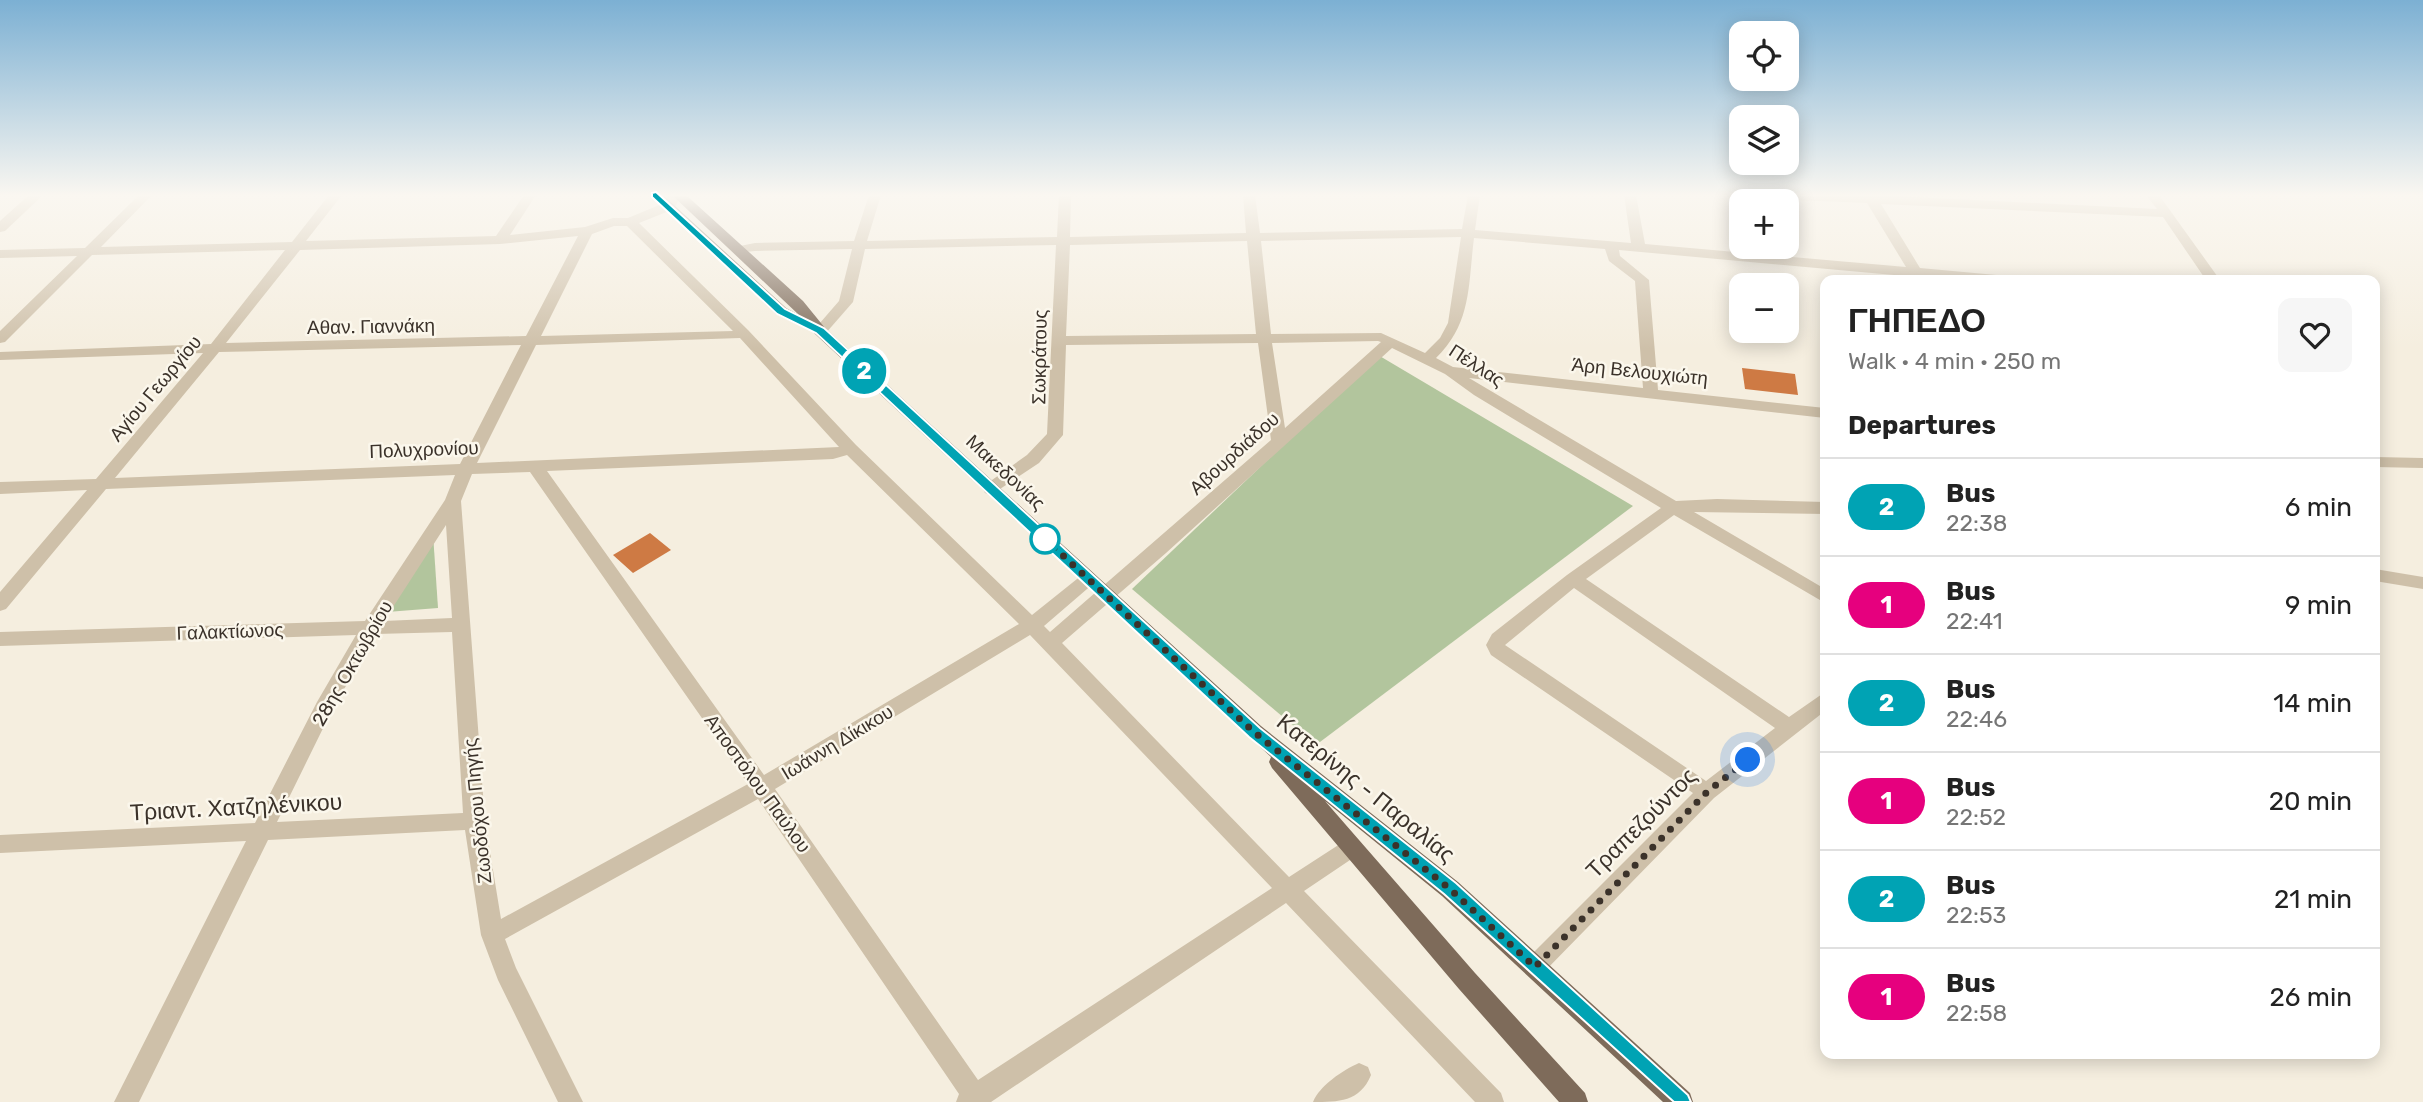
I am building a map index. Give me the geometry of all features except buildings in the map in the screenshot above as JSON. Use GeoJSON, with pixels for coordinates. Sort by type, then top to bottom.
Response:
{"type":"FeatureCollection","features":[{"type":"Feature","properties":{"kind":"main road","name":"Μακεδονίας"},"geometry":{"type":"LineString","coordinates":[[716,246],[781,311],[820,331]]}},
{"type":"Feature","properties":{"kind":"main road","name":"Μακεδονίας"},"geometry":{"type":"LineString","coordinates":[[735,246],[798,304],[820,331],[1254,732]]}},
{"type":"Feature","properties":{"kind":"main road","name":"Κατερίνης - Παραλίας"},"geometry":{"type":"LineString","coordinates":[[1254,732],[1351,848],[1577,1102]]}},
{"type":"Feature","properties":{"kind":"main road","name":"Κατερίνης - Παραλίας"},"geometry":{"type":"LineString","coordinates":[[1254,732],[1450,889],[1681,1102]]}},
{"type":"Feature","properties":{"kind":"street"},"geometry":{"type":"LineString","coordinates":[[0,340],[95,246]]}},
{"type":"Feature","properties":{"kind":"street"},"geometry":{"type":"LineString","coordinates":[[0,254],[249,246]]}},
{"type":"Feature","properties":{"kind":"street","name":"Αγίου Γεωργίου"},"geometry":{"type":"LineString","coordinates":[[0,604],[297,246]]}},
{"type":"Feature","properties":{"kind":"street","name":"28ης Οκτωβρίου"},"geometry":{"type":"LineString","coordinates":[[127,1102],[324,707],[370,628],[453,501],[466,468],[579,246]]}},
{"type":"Feature","properties":{"kind":"street"},"geometry":{"type":"LineString","coordinates":[[649,246],[743,333],[850,449],[1050,643],[1492,1102]]}},
{"type":"Feature","properties":{"kind":"street"},"geometry":{"type":"LineString","coordinates":[[740,250],[770,246]]}},
{"type":"Feature","properties":{"kind":"street"},"geometry":{"type":"LineString","coordinates":[[820,331],[846,302],[859,246]]}},
{"type":"Feature","properties":{"kind":"street","name":"Σωκράτους"},"geometry":{"type":"LineString","coordinates":[[991,489],[1033,458],[1055,435],[1061,246]]}},
{"type":"Feature","properties":{"kind":"street"},"geometry":{"type":"LineString","coordinates":[[1255,246],[1264,337],[1279,440]]}},
{"type":"Feature","properties":{"kind":"street"},"geometry":{"type":"LineString","coordinates":[[1428,358],[1446,340],[1455,323],[1465,246]]}},
{"type":"Feature","properties":{"kind":"street"},"geometry":{"type":"LineString","coordinates":[[1611,246],[1614,258],[1642,280],[1651,394]]}},
{"type":"Feature","properties":{"kind":"street"},"geometry":{"type":"LineString","coordinates":[[1615,246],[1877,275]]}},
{"type":"Feature","properties":{"kind":"street"},"geometry":{"type":"LineString","coordinates":[[1900,246],[1916,273]]}},
{"type":"Feature","properties":{"kind":"street"},"geometry":{"type":"LineString","coordinates":[[2190,246],[2210,275]]}},
{"type":"Feature","properties":{"kind":"street"},"geometry":{"type":"LineString","coordinates":[[1896,275],[1942,275]]}},
{"type":"Feature","properties":{"kind":"street","name":"Αθαν. Γιαννάκη"},"geometry":{"type":"LineString","coordinates":[[0,356],[215,348],[730,336],[743,333]]}},
{"type":"Feature","properties":{"kind":"street","name":"Πέλλας"},"geometry":{"type":"LineString","coordinates":[[1058,341],[1264,337],[1370,337],[1391,341],[1428,358],[1479,392],[1820,594]]}},
{"type":"Feature","properties":{"kind":"street","name":"Αβουρδιάδου"},"geometry":{"type":"LineString","coordinates":[[1050,643],[1391,341]]}},
{"type":"Feature","properties":{"kind":"street","name":"Άρη Βελουχιώτη"},"geometry":{"type":"LineString","coordinates":[[1450,371],[1820,412]]}},
{"type":"Feature","properties":{"kind":"street","name":"Πολυχρονίου"},"geometry":{"type":"LineString","coordinates":[[0,488],[833,454],[850,449]]}},
{"type":"Feature","properties":{"kind":"street"},"geometry":{"type":"LineString","coordinates":[[2380,462],[2423,463]]}},
{"type":"Feature","properties":{"kind":"street","name":"Αποστόλου Παύλου"},"geometry":{"type":"LineString","coordinates":[[534,466],[813,860],[974,1100]]}},
{"type":"Feature","properties":{"kind":"street","name":"Ζωοδόχου Πηγής"},"geometry":{"type":"LineString","coordinates":[[453,501],[474,821],[492,935],[506,972],[571,1102]]}},
{"type":"Feature","properties":{"kind":"street"},"geometry":{"type":"LineString","coordinates":[[1707,792],[1498,650],[1495,645],[1573,579],[1674,506],[1820,508]]}},
{"type":"Feature","properties":{"kind":"street"},"geometry":{"type":"LineString","coordinates":[[2380,576],[2423,583]]}},
{"type":"Feature","properties":{"kind":"street","name":"Ιωάννη Δίκικου"},"geometry":{"type":"LineString","coordinates":[[492,935],[760,788],[1032,625],[1088,579]]}},
{"type":"Feature","properties":{"kind":"street"},"geometry":{"type":"LineString","coordinates":[[1573,579],[1789,727]]}},
{"type":"Feature","properties":{"kind":"street","name":"Γαλακτίωνος"},"geometry":{"type":"LineString","coordinates":[[0,639],[461,625]]}},
{"type":"Feature","properties":{"kind":"street","name":"Τραπεζούντος"},"geometry":{"type":"LineString","coordinates":[[1535,967],[1707,792],[1820,704]]}},
{"type":"Feature","properties":{"kind":"street","name":"Τριαντ. Χατζηλένικου"},"geometry":{"type":"LineString","coordinates":[[0,844],[474,821]]}},
{"type":"Feature","properties":{"kind":"street"},"geometry":{"type":"LineString","coordinates":[[974,1100],[1351,848]]}},
{"type":"Feature","properties":{"kind":"street"},"geometry":{"type":"LineString","coordinates":[[1325,1102],[1359,1075]]}},
{"type":"Feature","properties":{"kind":"green space"},"geometry":{"type":"Polygon","coordinates":[[[1378,355],[1633,506],[1316,745],[1132,589],[1378,355]]]}},
{"type":"Feature","properties":{"kind":"green space"},"geometry":{"type":"Polygon","coordinates":[[[433,534],[438,608],[387,612],[433,534]]]}},
{"type":"Feature","properties":{"kind":"bus line","name":"2"},"geometry":{"type":"LineString","coordinates":[[712,246],[781,311],[820,331],[1254,732],[1450,889],[1681,1102]]}},
{"type":"Feature","properties":{"kind":"route"},"geometry":{"type":"LineString","coordinates":[[1045,539],[1254,732],[1450,889],[1535,967],[1707,792],[1748,760]]}}]}
